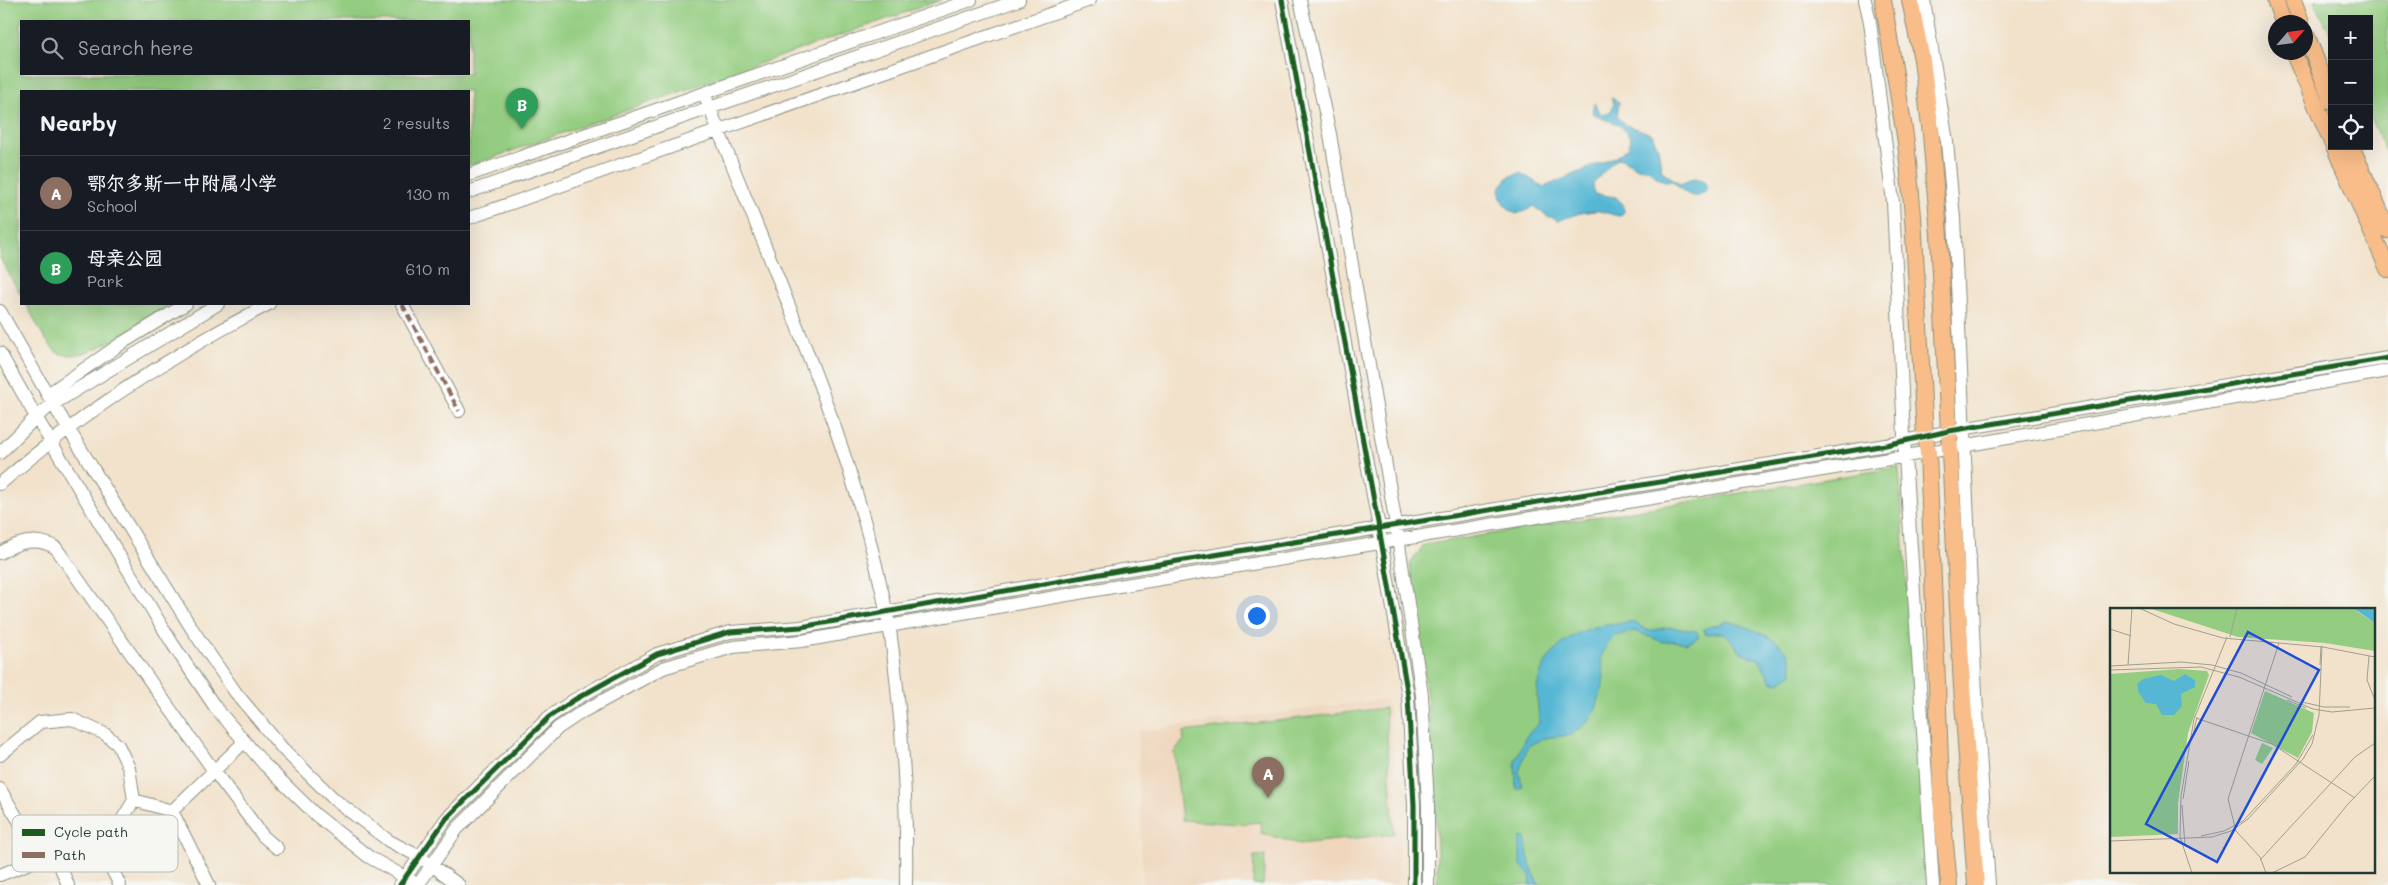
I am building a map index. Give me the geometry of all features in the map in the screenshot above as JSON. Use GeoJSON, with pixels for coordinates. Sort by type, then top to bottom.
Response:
{"type":"FeatureCollection","features":[{"type":"Feature","properties":{"kind":"main road"},"geometry":{"type":"LineString","coordinates":[[1883,0],[1906,142],[1913,216],[1926,445],[1942,812],[1949,885]]}},
{"type":"Feature","properties":{"kind":"main road"},"geometry":{"type":"LineString","coordinates":[[1910,0],[1922,60],[1932,134],[1955,430],[1958,446],[1962,687],[1976,885]]}},
{"type":"Feature","properties":{"kind":"main road"},"geometry":{"type":"LineString","coordinates":[[2275,0],[2280,15]]}},
{"type":"Feature","properties":{"kind":"main road"},"geometry":{"type":"LineString","coordinates":[[2293,0],[2298,15]]}},
{"type":"Feature","properties":{"kind":"main road"},"geometry":{"type":"LineString","coordinates":[[2313,52],[2328,92]]}},
{"type":"Feature","properties":{"kind":"main road"},"geometry":{"type":"LineString","coordinates":[[2296,60],[2328,133]]}},
{"type":"Feature","properties":{"kind":"main road"},"geometry":{"type":"LineString","coordinates":[[2336,150],[2388,269]]}},
{"type":"Feature","properties":{"kind":"main road"},"geometry":{"type":"LineString","coordinates":[[2353,150],[2388,230]]}},
{"type":"Feature","properties":{"kind":"street"},"geometry":{"type":"LineString","coordinates":[[470,175],[970,0]]}},
{"type":"Feature","properties":{"kind":"street"},"geometry":{"type":"LineString","coordinates":[[470,192],[1019,0]]}},
{"type":"Feature","properties":{"kind":"street"},"geometry":{"type":"LineString","coordinates":[[470,218],[1090,0]]}},
{"type":"Feature","properties":{"kind":"street"},"geometry":{"type":"LineString","coordinates":[[1282,0],[1382,543],[1408,696],[1414,805],[1414,885]]}},
{"type":"Feature","properties":{"kind":"street"},"geometry":{"type":"LineString","coordinates":[[1300,0],[1330,134],[1396,525],[1422,695],[1428,804],[1428,885]]}},
{"type":"Feature","properties":{"kind":"street"},"geometry":{"type":"LineString","coordinates":[[1864,0],[1870,22],[1893,202],[1906,441],[1905,456],[1933,885]]}},
{"type":"Feature","properties":{"kind":"street"},"geometry":{"type":"LineString","coordinates":[[1924,0],[1947,142],[1954,219],[1955,430]]}},
{"type":"Feature","properties":{"kind":"street"},"geometry":{"type":"LineString","coordinates":[[704,93],[835,426],[873,553],[890,626],[899,706],[907,807],[906,885]]}},
{"type":"Feature","properties":{"kind":"street"},"geometry":{"type":"LineString","coordinates":[[0,453],[36,417],[50,399],[122,343],[184,305]]}},
{"type":"Feature","properties":{"kind":"street"},"geometry":{"type":"LineString","coordinates":[[50,399],[216,305]]}},
{"type":"Feature","properties":{"kind":"street"},"geometry":{"type":"LineString","coordinates":[[0,484],[69,428],[174,357],[268,305]]}},
{"type":"Feature","properties":{"kind":"street"},"geometry":{"type":"LineString","coordinates":[[403,305],[459,411]]}},
{"type":"Feature","properties":{"kind":"street"},"geometry":{"type":"LineString","coordinates":[[0,311],[50,399],[192,629],[236,693],[283,749],[335,800],[389,841],[420,857],[459,885]]}},
{"type":"Feature","properties":{"kind":"street"},"geometry":{"type":"LineString","coordinates":[[0,353],[36,417],[172,642],[215,707],[264,764],[316,815],[403,881],[418,885],[457,829],[558,728],[582,712],[663,668],[733,647],[802,641],[1905,456],[1955,430],[2388,358]]}},
{"type":"Feature","properties":{"kind":"street"},"geometry":{"type":"LineString","coordinates":[[403,881],[446,819],[549,717],[574,700],[657,654],[730,632],[801,627],[1396,525],[1906,441],[1926,445],[1958,446],[2388,371]]}},
{"type":"Feature","properties":{"kind":"street"},"geometry":{"type":"LineString","coordinates":[[1958,446],[1982,812],[1989,885]]}},
{"type":"Feature","properties":{"kind":"street"},"geometry":{"type":"LineString","coordinates":[[0,553],[17,543],[46,542],[56,548],[214,771],[263,836],[277,848]]}},
{"type":"Feature","properties":{"kind":"street"},"geometry":{"type":"LineString","coordinates":[[0,755],[40,722],[72,719],[106,734],[118,745],[129,768],[134,800],[125,815]]}},
{"type":"Feature","properties":{"kind":"street"},"geometry":{"type":"LineString","coordinates":[[172,811],[241,745],[242,739]]}},
{"type":"Feature","properties":{"kind":"street"},"geometry":{"type":"LineString","coordinates":[[0,789],[15,815]]}},
{"type":"Feature","properties":{"kind":"street"},"geometry":{"type":"LineString","coordinates":[[134,800],[172,811],[174,815]]}},
{"type":"Feature","properties":{"kind":"street"},"geometry":{"type":"LineString","coordinates":[[178,823],[209,885]]}},
{"type":"Feature","properties":{"kind":"street"},"geometry":{"type":"LineString","coordinates":[[0,875],[12,870]]}},
{"type":"Feature","properties":{"kind":"street"},"geometry":{"type":"LineString","coordinates":[[62,872],[68,885]]}},
{"type":"Feature","properties":{"kind":"street"},"geometry":{"type":"LineString","coordinates":[[113,872],[120,885]]}},
{"type":"Feature","properties":{"kind":"shaded area"},"geometry":{"type":"Polygon","coordinates":[[[1385,699],[1390,710],[1394,760],[1399,835],[1398,885],[1143,885],[1138,731],[1385,699]]]}},
{"type":"Feature","properties":{"kind":"green space"},"geometry":{"type":"Polygon","coordinates":[[[0,0],[941,0],[470,166],[470,90],[20,90],[20,293],[0,258],[0,0]]]}},
{"type":"Feature","properties":{"kind":"green space"},"geometry":{"type":"Polygon","coordinates":[[[2314,0],[2388,0],[2388,156],[2373,124],[2373,15],[2328,15],[2328,30],[2314,0]]]}},
{"type":"Feature","properties":{"kind":"green space"},"geometry":{"type":"Polygon","coordinates":[[[27,305],[168,305],[115,339],[98,348],[82,353],[68,355],[57,352],[44,337],[27,305]]]}},
{"type":"Feature","properties":{"kind":"green space"},"geometry":{"type":"Polygon","coordinates":[[[1899,467],[1927,885],[1437,885],[1437,845],[1430,724],[1410,564],[1424,545],[1899,467]]]}},
{"type":"Feature","properties":{"kind":"green space"},"geometry":{"type":"Polygon","coordinates":[[[1385,708],[1394,834],[1299,844],[1261,833],[1260,822],[1238,824],[1182,820],[1174,752],[1184,740],[1183,732],[1385,708]]]}},
{"type":"Feature","properties":{"kind":"green space"},"geometry":{"type":"Polygon","coordinates":[[[1254,856],[1265,856],[1263,885],[1253,885],[1254,856]]]}},
{"type":"Feature","properties":{"kind":"water"},"geometry":{"type":"Polygon","coordinates":[[[1611,98],[1619,102],[1617,117],[1626,125],[1652,134],[1658,148],[1662,171],[1680,184],[1695,178],[1703,180],[1708,188],[1704,193],[1699,196],[1690,195],[1673,181],[1662,180],[1649,169],[1635,167],[1618,158],[1593,184],[1594,194],[1616,197],[1623,204],[1624,212],[1620,216],[1596,211],[1577,214],[1558,221],[1553,217],[1548,217],[1533,206],[1526,211],[1516,214],[1506,206],[1502,201],[1499,189],[1508,177],[1520,173],[1544,187],[1617,156],[1628,148],[1631,140],[1618,124],[1592,112],[1595,103],[1601,114],[1610,112],[1614,105],[1611,98]]]}},
{"type":"Feature","properties":{"kind":"water"},"geometry":{"type":"Polygon","coordinates":[[[1728,621],[1753,629],[1778,643],[1790,657],[1792,674],[1778,683],[1771,681],[1759,659],[1743,653],[1726,635],[1721,633],[1706,634],[1703,629],[1728,621]]]}},
{"type":"Feature","properties":{"kind":"water"},"geometry":{"type":"Polygon","coordinates":[[[1632,622],[1649,631],[1669,627],[1696,631],[1699,637],[1686,643],[1663,642],[1635,631],[1615,636],[1608,643],[1601,657],[1604,679],[1595,712],[1588,722],[1571,735],[1544,738],[1528,746],[1519,771],[1522,787],[1516,789],[1515,761],[1526,736],[1539,723],[1538,681],[1547,661],[1562,644],[1581,632],[1595,627],[1632,622]]]}},
{"type":"Feature","properties":{"kind":"water"},"geometry":{"type":"Polygon","coordinates":[[[1520,838],[1526,838],[1530,862],[1539,885],[1531,885],[1530,875],[1520,864],[1520,838]]]}},
{"type":"Feature","properties":{"kind":"marked path"},"geometry":{"type":"LineString","coordinates":[[403,305],[459,411]]}},
{"type":"Feature","properties":{"kind":"cycle path"},"geometry":{"type":"LineString","coordinates":[[1282,0],[1408,696],[1414,805],[1414,885]]}},
{"type":"Feature","properties":{"kind":"cycle path"},"geometry":{"type":"LineString","coordinates":[[400,885],[446,819],[549,717],[574,700],[657,654],[730,632],[801,627],[1123,570],[1886,445],[1949,431],[2388,358]]}},
{"type":"Feature","properties":{"kind":"place","name":"母亲公园"},"geometry":{"type":"Point","coordinates":[522,129]}},
{"type":"Feature","properties":{"kind":"place","name":"鄂尔多斯一中附属小学"},"geometry":{"type":"Point","coordinates":[1268,798]}}]}
